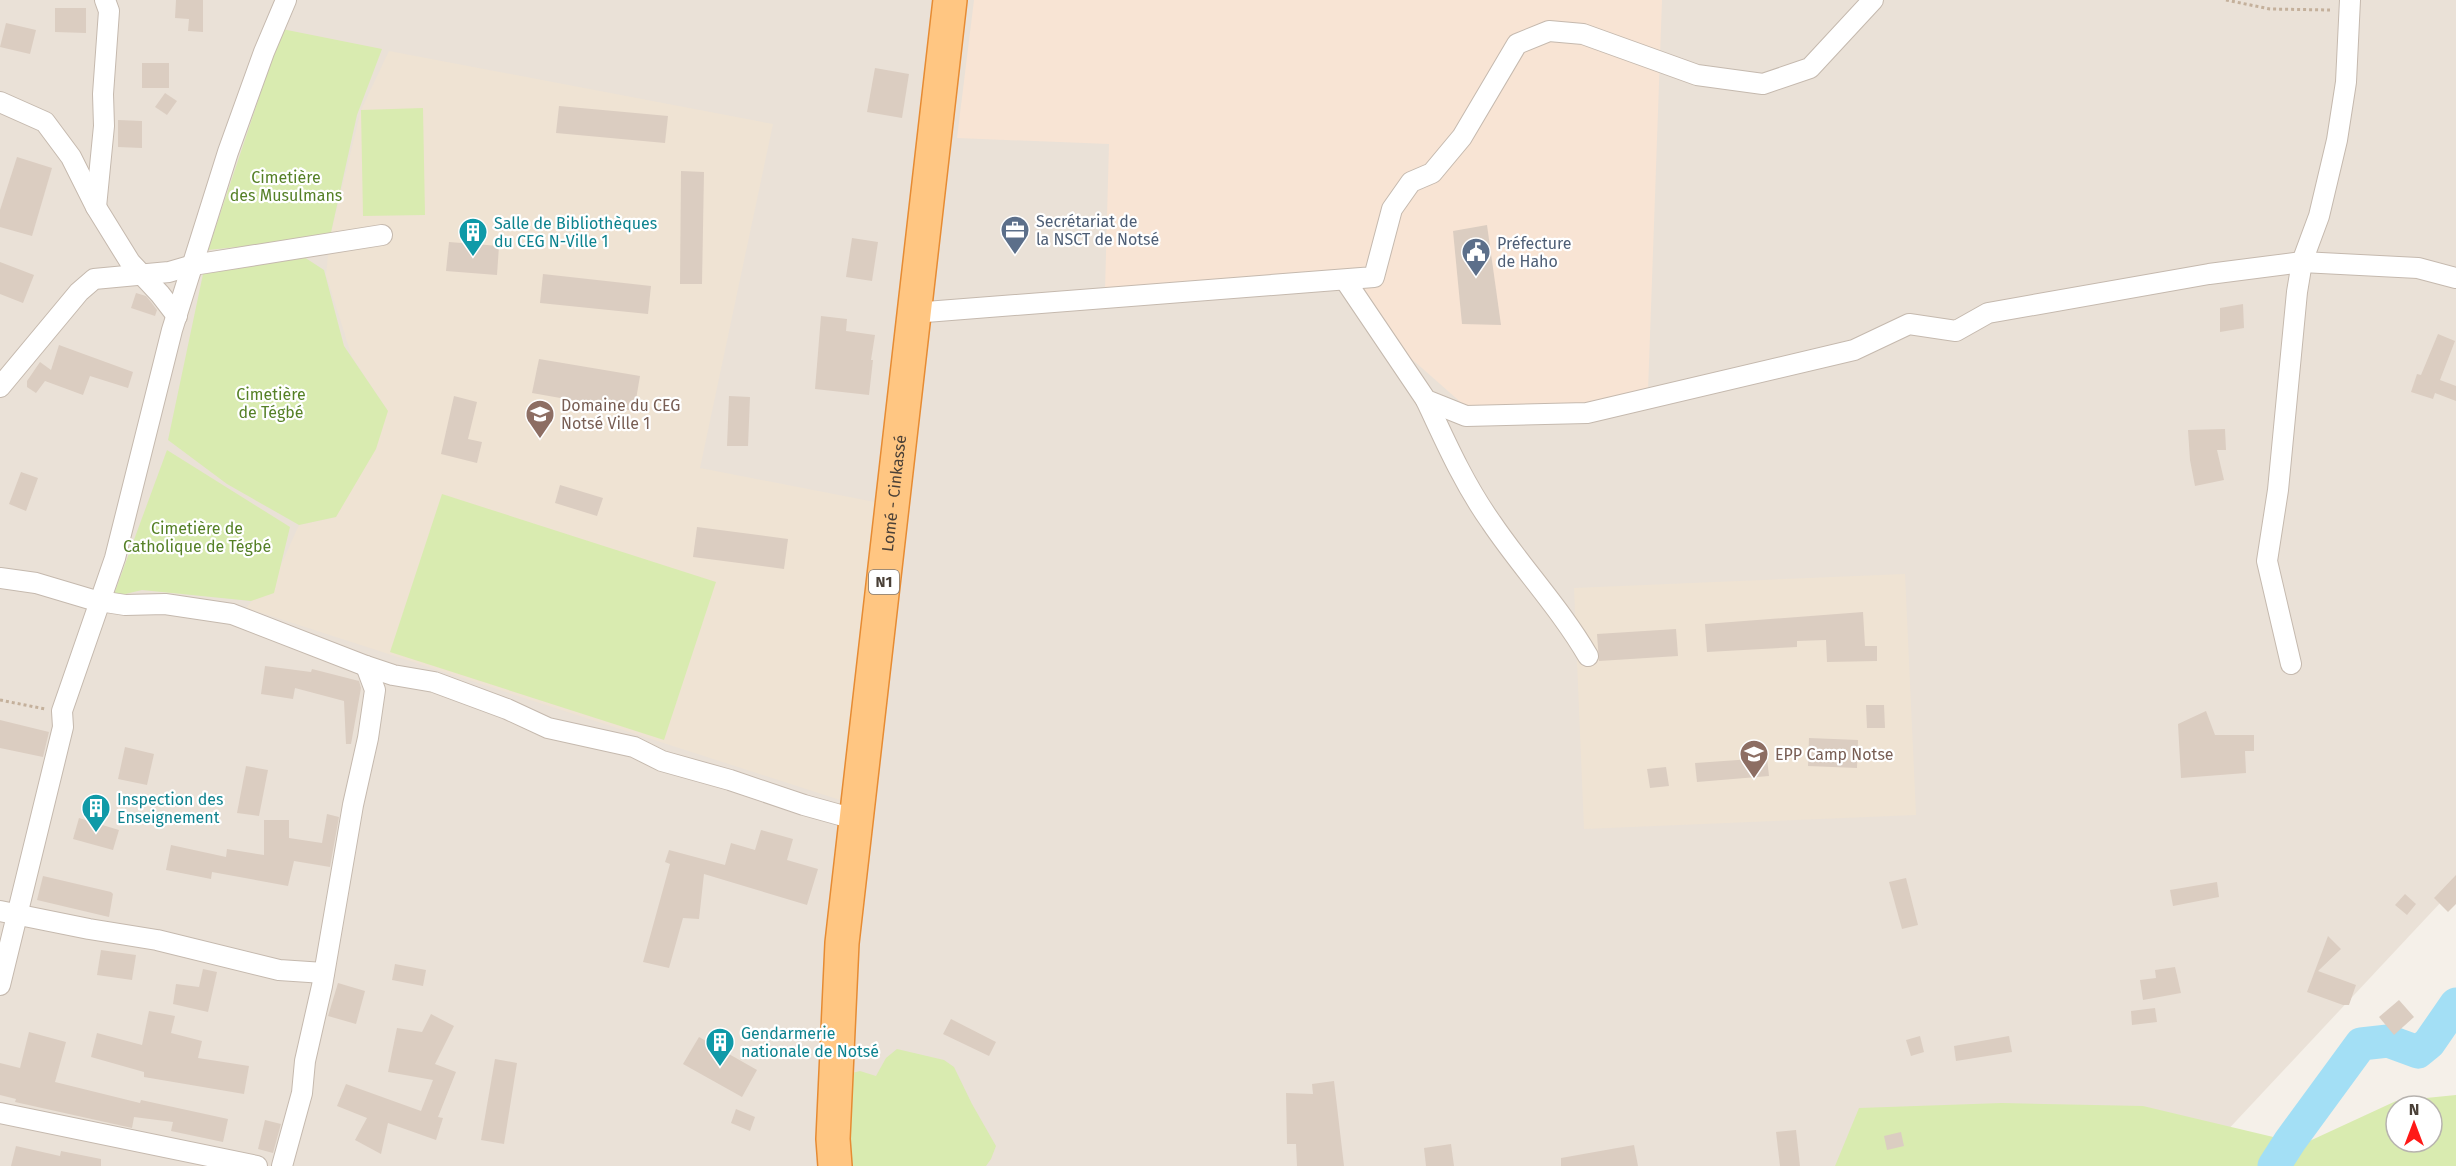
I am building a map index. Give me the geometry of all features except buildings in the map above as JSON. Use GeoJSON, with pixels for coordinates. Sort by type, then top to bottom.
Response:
{"type":"FeatureCollection","features":[{"type":"Feature","properties":{"kind":"highway","name":"Lomé - Cinkassé"},"geometry":{"type":"LineString","coordinates":[[835,1166],[833,1139],[842,943],[858,820],[913,313],[950,0]]}},
{"type":"Feature","properties":{"kind":"street"},"geometry":{"type":"LineString","coordinates":[[96,207],[104,126],[103,94],[108,11],[105,0]]}},
{"type":"Feature","properties":{"kind":"street"},"geometry":{"type":"LineString","coordinates":[[0,985],[9,913],[63,727],[62,711],[115,558],[177,316],[228,152],[264,52],[286,0]]}},
{"type":"Feature","properties":{"kind":"street"},"geometry":{"type":"LineString","coordinates":[[913,313],[1374,278],[1392,209],[1410,182],[1432,172],[1462,137],[1494,79],[1517,44],[1549,31],[1583,34],[1696,75],[1763,84],[1810,68],[1873,0]]}},
{"type":"Feature","properties":{"kind":"street"},"geometry":{"type":"LineString","coordinates":[[2291,664],[2267,561],[2279,479],[2297,292],[2302,262],[2319,216],[2337,140],[2346,82],[2350,5]]}},
{"type":"Feature","properties":{"kind":"street"},"geometry":{"type":"LineString","coordinates":[[0,102],[45,122],[70,158],[96,207],[130,262],[177,316]]}},
{"type":"Feature","properties":{"kind":"street"},"geometry":{"type":"LineString","coordinates":[[0,387],[66,308],[94,279],[169,272],[193,265],[382,235]]}},
{"type":"Feature","properties":{"kind":"street"},"geometry":{"type":"LineString","coordinates":[[1426,400],[1466,416],[1587,413],[1854,350],[1909,324],[1956,331],[1988,313],[2209,274],[2302,262],[2418,268],[2456,278]]}},
{"type":"Feature","properties":{"kind":"street"},"geometry":{"type":"LineString","coordinates":[[1345,280],[1426,400],[1454,459],[1490,521],[1571,627],[1588,656]]}},
{"type":"Feature","properties":{"kind":"street"},"geometry":{"type":"LineString","coordinates":[[0,578],[36,583],[125,605],[165,604],[232,614],[366,666],[393,675],[434,682],[507,709],[548,728],[634,747],[663,761],[730,780],[804,806],[858,820]]}},
{"type":"Feature","properties":{"kind":"street"},"geometry":{"type":"LineString","coordinates":[[282,1166],[302,1093],[305,1061],[324,973],[375,690],[366,666]]}},
{"type":"Feature","properties":{"kind":"street"},"geometry":{"type":"LineString","coordinates":[[9,913],[157,939],[279,970],[324,973]]}},
{"type":"Feature","properties":{"kind":"street"},"geometry":{"type":"LineString","coordinates":[[0,1113],[257,1166]]}},
{"type":"Feature","properties":{"kind":"path"},"geometry":{"type":"LineString","coordinates":[[2226,0],[2270,9],[2350,5]]}},
{"type":"Feature","properties":{"kind":"path"},"geometry":{"type":"LineString","coordinates":[[0,700],[62,711]]}},
{"type":"Feature","properties":{"kind":"shaded area"},"geometry":{"type":"Polygon","coordinates":[[[0,0],[2456,0],[2456,886],[2194,1166],[0,1166],[0,0]]]}},
{"type":"Feature","properties":{"kind":"shaded area"},"geometry":{"type":"Polygon","coordinates":[[[974,0],[1662,0],[1648,391],[1582,406],[1465,406],[1406,354],[1365,290],[1318,273],[1105,291],[1109,144],[957,138],[974,0]]]}},
{"type":"Feature","properties":{"kind":"shaded area","name":"Domaine du CEG Notsé Ville 1"},"geometry":{"type":"Polygon","coordinates":[[[389,51],[773,124],[700,468],[880,503],[840,800],[246,608],[281,565],[299,525],[336,517],[388,411],[352,357],[326,275],[330,237],[361,110],[389,51]]]}},
{"type":"Feature","properties":{"kind":"shaded area"},"geometry":{"type":"Polygon","coordinates":[[[1905,574],[1916,815],[1584,829],[1574,588],[1905,574]]]}},
{"type":"Feature","properties":{"kind":"green space","name":"Cimetière des Musulmans"},"geometry":{"type":"Polygon","coordinates":[[[282,29],[382,49],[357,115],[330,237],[208,250],[282,29]]]}},
{"type":"Feature","properties":{"kind":"green space"},"geometry":{"type":"Polygon","coordinates":[[[423,108],[425,215],[363,216],[361,110],[423,108]]]}},
{"type":"Feature","properties":{"kind":"green space","name":"Cimetière de Tégbé"},"geometry":{"type":"Polygon","coordinates":[[[304,257],[324,270],[344,346],[388,411],[376,449],[336,517],[299,525],[227,484],[168,440],[203,274],[304,257]]]}},
{"type":"Feature","properties":{"kind":"green space","name":"Cimetière de Catholique de Tégbé"},"geometry":{"type":"Polygon","coordinates":[[[167,450],[290,527],[274,593],[251,601],[142,590],[113,597],[167,450]]]}},
{"type":"Feature","properties":{"kind":"green space"},"geometry":{"type":"Polygon","coordinates":[[[442,494],[716,582],[664,740],[390,652],[442,494]]]}},
{"type":"Feature","properties":{"kind":"green space"},"geometry":{"type":"Polygon","coordinates":[[[897,1049],[944,1060],[954,1067],[996,1146],[986,1166],[849,1166],[848,1074],[860,1071],[876,1076],[886,1058],[897,1049]]]}},
{"type":"Feature","properties":{"kind":"green space"},"geometry":{"type":"Polygon","coordinates":[[[2456,1095],[2456,1166],[1835,1166],[1859,1108],[2002,1103],[2143,1106],[2303,1144],[2384,1107],[2384,1154],[2444,1154],[2444,1096],[2456,1095]]]}},
{"type":"Feature","properties":{"kind":"waterway"},"geometry":{"type":"LineString","coordinates":[[2274,1166],[2361,1044],[2388,1041],[2418,1052],[2429,1043],[2456,1004]]}},
{"type":"Feature","properties":{"kind":"place","name":"Secrétariat de la NSCT de Notsé"},"geometry":{"type":"Point","coordinates":[1015,256]}},
{"type":"Feature","properties":{"kind":"place","name":"Salle de Bibliothèques du CEG N-Ville 1"},"geometry":{"type":"Point","coordinates":[473,258]}},
{"type":"Feature","properties":{"kind":"place","name":"Préfecture de Haho"},"geometry":{"type":"Point","coordinates":[1476,278]}},
{"type":"Feature","properties":{"kind":"place","name":"Domaine du CEG Notsé Ville 1"},"geometry":{"type":"Point","coordinates":[540,440]}},
{"type":"Feature","properties":{"kind":"place","name":"EPP Camp Notse"},"geometry":{"type":"Point","coordinates":[1754,780]}},
{"type":"Feature","properties":{"kind":"place","name":"Inspection des Enseignement"},"geometry":{"type":"Point","coordinates":[96,834]}},
{"type":"Feature","properties":{"kind":"place","name":"Gendarmerie nationale de Notsé"},"geometry":{"type":"Point","coordinates":[720,1068]}}]}
